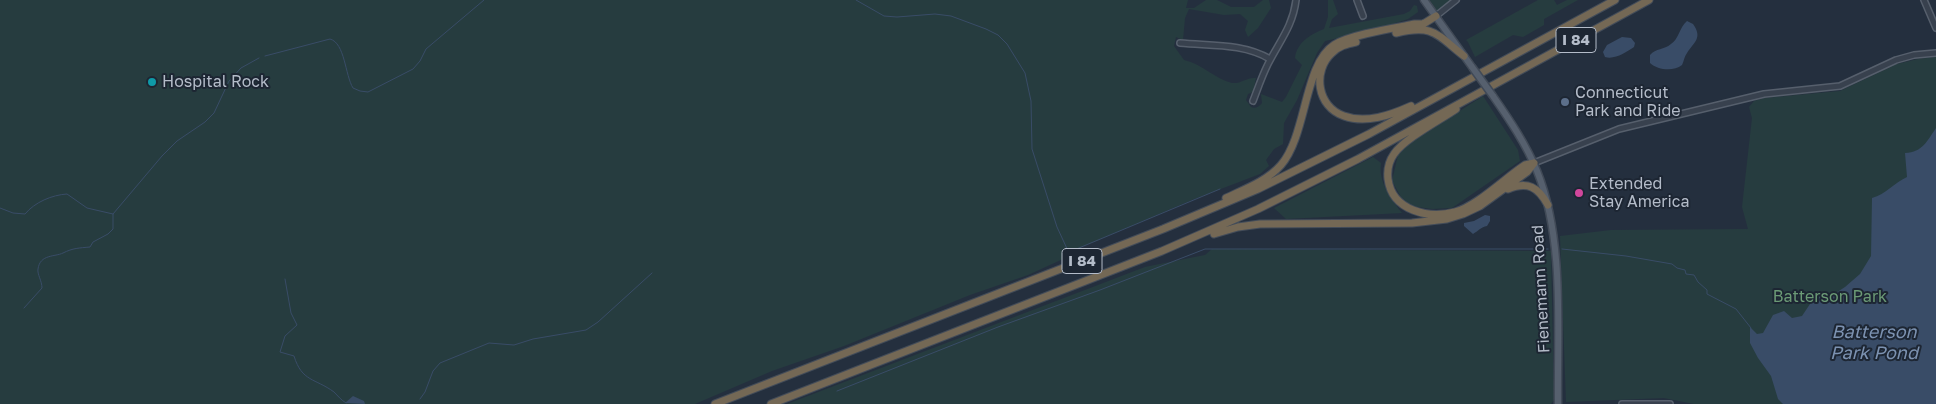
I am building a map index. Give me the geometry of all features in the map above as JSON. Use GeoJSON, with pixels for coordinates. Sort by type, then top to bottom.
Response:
{"type":"FeatureCollection","features":[{"type":"Feature","properties":{"kind":"highway","name":"I 84"},"geometry":{"type":"LineString","coordinates":[[715,404],[1196,216],[1317,161],[1615,0]]}},
{"type":"Feature","properties":{"kind":"highway","name":"I 84"},"geometry":{"type":"LineString","coordinates":[[771,404],[1190,240],[1320,179],[1649,0]]}},
{"type":"Feature","properties":{"kind":"highway"},"geometry":{"type":"LineString","coordinates":[[1436,16],[1419,26],[1350,43],[1336,49],[1328,56],[1321,68],[1319,82],[1321,93],[1327,104],[1337,113],[1360,119],[1387,116],[1439,95]]}},
{"type":"Feature","properties":{"kind":"highway"},"geometry":{"type":"LineString","coordinates":[[1196,216],[1266,177],[1283,162],[1295,140],[1318,63],[1330,47],[1346,39],[1415,24],[1437,34],[1464,56]]}},
{"type":"Feature","properties":{"kind":"highway"},"geometry":{"type":"LineString","coordinates":[[1503,79],[1400,148],[1392,158],[1389,168],[1390,188],[1399,201],[1408,208],[1426,214],[1448,213],[1468,206],[1524,165],[1534,163]]}},
{"type":"Feature","properties":{"kind":"highway"},"geometry":{"type":"LineString","coordinates":[[1190,240],[1233,228],[1254,225],[1406,224],[1434,222],[1467,213],[1527,172],[1534,163]]}},
{"type":"Feature","properties":{"kind":"highway"},"geometry":{"type":"LineString","coordinates":[[1500,191],[1518,185],[1528,185],[1539,192],[1548,205]]}},
{"type":"Feature","properties":{"kind":"main road","name":"Fienemann Road"},"geometry":{"type":"LineString","coordinates":[[1424,0],[1520,136],[1534,163],[1548,205],[1556,260],[1558,404]]}},
{"type":"Feature","properties":{"kind":"street"},"geometry":{"type":"LineString","coordinates":[[1253,101],[1270,59],[1290,27],[1296,0]]}},
{"type":"Feature","properties":{"kind":"street"},"geometry":{"type":"LineString","coordinates":[[1357,0],[1363,16]]}},
{"type":"Feature","properties":{"kind":"street"},"geometry":{"type":"LineString","coordinates":[[1436,16],[1456,0]]}},
{"type":"Feature","properties":{"kind":"street"},"geometry":{"type":"LineString","coordinates":[[1924,0],[1936,28]]}},
{"type":"Feature","properties":{"kind":"street"},"geometry":{"type":"LineString","coordinates":[[1929,12],[1936,23]]}},
{"type":"Feature","properties":{"kind":"street"},"geometry":{"type":"LineString","coordinates":[[1180,43],[1240,48],[1255,51],[1270,59]]}},
{"type":"Feature","properties":{"kind":"street"},"geometry":{"type":"LineString","coordinates":[[1534,163],[1600,136],[1631,126],[1764,94],[1840,86],[1896,60],[1914,55],[1936,53]]}},
{"type":"Feature","properties":{"kind":"street"},"geometry":{"type":"LineString","coordinates":[[1622,404],[1670,404]]}},
{"type":"Feature","properties":{"kind":"green space"},"geometry":{"type":"Polygon","coordinates":[[[0,0],[1188,0],[1186,8],[1194,8],[1206,0],[1217,0],[1231,7],[1254,7],[1263,0],[1269,0],[1271,8],[1258,28],[1248,37],[1245,30],[1248,21],[1240,14],[1224,15],[1189,9],[1185,18],[1183,40],[1176,37],[1174,46],[1184,60],[1226,81],[1235,83],[1256,78],[1253,92],[1248,94],[1246,100],[1254,108],[1262,103],[1261,94],[1282,102],[1286,97],[1302,65],[1295,58],[1296,52],[1305,39],[1324,29],[1328,17],[1328,0],[1333,0],[1338,14],[1332,19],[1329,28],[1404,14],[1410,11],[1414,5],[1417,6],[1418,12],[1408,19],[1374,30],[1325,41],[1317,53],[1297,100],[1284,123],[1283,144],[1274,149],[1266,160],[1269,166],[1260,174],[1192,200],[1068,253],[1063,259],[1028,275],[970,295],[844,346],[772,371],[695,404],[0,404],[0,0]]]}},
{"type":"Feature","properties":{"kind":"green space"},"geometry":{"type":"Polygon","coordinates":[[[1425,0],[1455,0],[1436,16],[1425,0]]]}},
{"type":"Feature","properties":{"kind":"green space"},"geometry":{"type":"Polygon","coordinates":[[[1538,0],[1554,0],[1557,5],[1567,0],[1578,0],[1544,19],[1544,25],[1523,37],[1513,35],[1475,57],[1466,40],[1538,0]]]}},
{"type":"Feature","properties":{"kind":"green space","name":"Batterson Park"},"geometry":{"type":"Polygon","coordinates":[[[1936,57],[1936,404],[1694,404],[1664,398],[1566,402],[1560,236],[1611,230],[1748,229],[1742,207],[1752,118],[1749,107],[1754,101],[1765,98],[1840,91],[1897,64],[1936,57]]]}},
{"type":"Feature","properties":{"kind":"green space"},"geometry":{"type":"Polygon","coordinates":[[[1483,96],[1518,150],[1520,161],[1452,208],[1432,209],[1411,206],[1401,197],[1392,181],[1398,155],[1407,145],[1483,96]]]}},
{"type":"Feature","properties":{"kind":"green space"},"geometry":{"type":"Polygon","coordinates":[[[1373,157],[1381,163],[1383,183],[1402,213],[1286,219],[1274,208],[1373,157]]]}},
{"type":"Feature","properties":{"kind":"green space"},"geometry":{"type":"Polygon","coordinates":[[[1212,249],[1551,251],[1554,400],[1551,404],[787,404],[1145,267],[1205,255],[1212,249]]]}},
{"type":"Feature","properties":{"kind":"water"},"geometry":{"type":"Polygon","coordinates":[[[1687,21],[1693,24],[1697,36],[1695,43],[1686,54],[1682,65],[1674,69],[1666,69],[1650,63],[1650,55],[1674,42],[1687,21]]]}},
{"type":"Feature","properties":{"kind":"water"},"geometry":{"type":"Polygon","coordinates":[[[1622,37],[1631,38],[1635,43],[1634,47],[1616,56],[1605,57],[1603,52],[1607,45],[1622,37]]]}},
{"type":"Feature","properties":{"kind":"water","name":"Batterson Park Pond"},"geometry":{"type":"Polygon","coordinates":[[[1936,128],[1936,404],[1783,404],[1778,399],[1771,376],[1750,343],[1750,327],[1757,334],[1763,333],[1773,315],[1784,311],[1792,318],[1802,316],[1810,304],[1821,294],[1828,298],[1860,274],[1871,256],[1872,198],[1882,194],[1907,177],[1905,153],[1920,148],[1936,128]]]}},
{"type":"Feature","properties":{"kind":"water"},"geometry":{"type":"Polygon","coordinates":[[[1485,215],[1490,216],[1487,226],[1473,234],[1464,226],[1464,223],[1474,221],[1485,215]]]}},
{"type":"Feature","properties":{"kind":"water"},"geometry":{"type":"Polygon","coordinates":[[[353,396],[364,401],[365,404],[345,403],[353,396]]]}},
{"type":"Feature","properties":{"kind":"waterway"},"geometry":{"type":"LineString","coordinates":[[265,56],[330,39],[335,42],[342,53],[353,88],[368,92],[413,69],[420,61],[426,49],[484,0]]}},
{"type":"Feature","properties":{"kind":"waterway"},"geometry":{"type":"LineString","coordinates":[[856,0],[884,16],[897,17],[935,14],[951,16],[986,29],[998,35],[1007,44],[1025,73],[1031,101],[1032,149],[1057,227],[1069,253]]}},
{"type":"Feature","properties":{"kind":"waterway"},"geometry":{"type":"LineString","coordinates":[[24,308],[42,288],[38,271],[39,264],[45,258],[73,249],[90,247],[93,242],[108,234],[113,229],[113,214],[162,156],[177,141],[205,122],[214,113],[229,81],[241,68],[259,58]]}},
{"type":"Feature","properties":{"kind":"waterway"},"geometry":{"type":"LineString","coordinates":[[1067,253],[1220,189]]}},
{"type":"Feature","properties":{"kind":"waterway"},"geometry":{"type":"LineString","coordinates":[[0,208],[13,213],[25,214],[44,200],[67,194],[87,208],[113,214]]}},
{"type":"Feature","properties":{"kind":"waterway"},"geometry":{"type":"LineString","coordinates":[[837,391],[998,327],[1205,249],[1548,249]]}},
{"type":"Feature","properties":{"kind":"waterway"},"geometry":{"type":"LineString","coordinates":[[1562,249],[1626,256],[1672,264],[1677,268],[1685,270],[1686,274],[1694,275],[1698,282],[1707,290],[1707,294],[1736,309],[1751,328]]}},
{"type":"Feature","properties":{"kind":"waterway"},"geometry":{"type":"LineString","coordinates":[[420,399],[425,392],[433,371],[440,363],[489,343],[514,345],[533,339],[586,330],[598,322],[652,273]]}},
{"type":"Feature","properties":{"kind":"waterway"},"geometry":{"type":"LineString","coordinates":[[285,279],[291,313],[297,325],[285,336],[280,352],[294,356],[305,375],[334,392],[346,403]]}},
{"type":"Feature","properties":{"kind":"place","name":"Hospital Rock"},"geometry":{"type":"Point","coordinates":[152,82]}},
{"type":"Feature","properties":{"kind":"place","name":"Connecticut Park and Ride"},"geometry":{"type":"Point","coordinates":[1565,102]}},
{"type":"Feature","properties":{"kind":"place","name":"Extended Stay America"},"geometry":{"type":"Point","coordinates":[1579,193]}}]}
